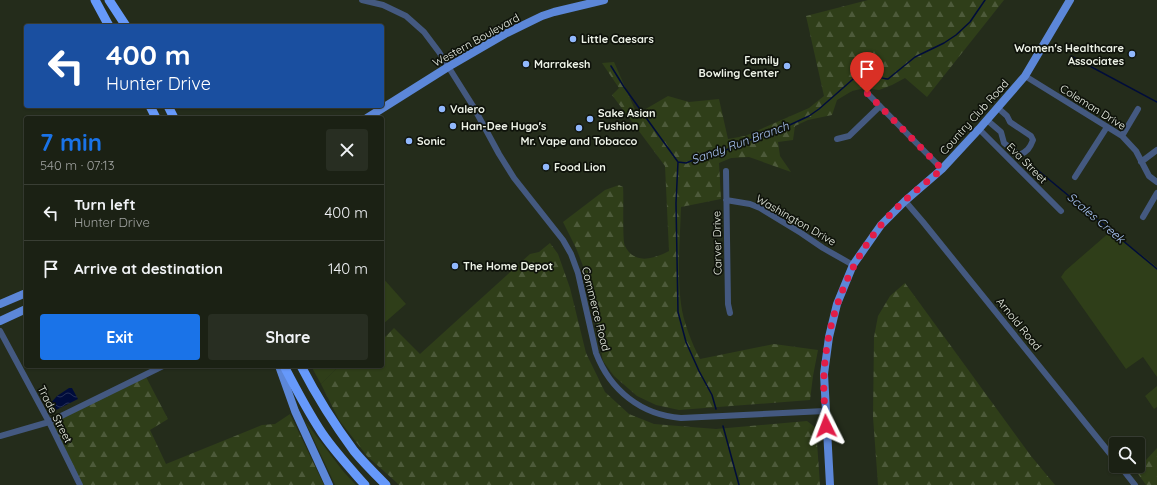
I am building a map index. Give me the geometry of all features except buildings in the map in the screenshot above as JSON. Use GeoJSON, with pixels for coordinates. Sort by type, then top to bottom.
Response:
{"type":"FeatureCollection","features":[{"type":"Feature","properties":{"kind":"highway"},"geometry":{"type":"LineString","coordinates":[[95,0],[108,24]]}},
{"type":"Feature","properties":{"kind":"highway"},"geometry":{"type":"LineString","coordinates":[[109,0],[126,24]]}},
{"type":"Feature","properties":{"kind":"highway"},"geometry":{"type":"LineString","coordinates":[[114,0],[126,24]]}},
{"type":"Feature","properties":{"kind":"highway"},"geometry":{"type":"LineString","coordinates":[[285,368],[301,399],[322,433],[345,463],[365,485]]}},
{"type":"Feature","properties":{"kind":"highway"},"geometry":{"type":"LineString","coordinates":[[302,368],[338,428],[355,452],[386,485]]}},
{"type":"Feature","properties":{"kind":"main road","name":"Western Boulevard"},"geometry":{"type":"LineString","coordinates":[[384,107],[448,67],[505,34],[540,17],[585,1],[604,0]]}},
{"type":"Feature","properties":{"kind":"main road","name":"Country Club Road"},"geometry":{"type":"LineString","coordinates":[[830,485],[824,374],[829,336],[837,304],[853,265],[881,225],[905,200],[942,169],[979,130],[1025,76],[1070,0]]}},
{"type":"Feature","properties":{"kind":"main road","name":"Western Boulevard"},"geometry":{"type":"LineString","coordinates":[[370,116],[383,108]]}},
{"type":"Feature","properties":{"kind":"main road"},"geometry":{"type":"LineString","coordinates":[[0,304],[24,294]]}},
{"type":"Feature","properties":{"kind":"main road"},"geometry":{"type":"LineString","coordinates":[[0,321],[24,310]]}},
{"type":"Feature","properties":{"kind":"main road"},"geometry":{"type":"LineString","coordinates":[[280,368],[295,411],[329,485]]}},
{"type":"Feature","properties":{"kind":"street","name":"Commerce Road"},"geometry":{"type":"LineString","coordinates":[[362,0],[390,8],[412,21],[430,39],[473,106],[514,178],[563,240],[571,254],[578,273],[596,353],[606,374],[619,391],[635,404],[672,418],[825,411]]}},
{"type":"Feature","properties":{"kind":"street","name":"Coleman Drive"},"geometry":{"type":"LineString","coordinates":[[1025,76],[1122,136],[1136,152],[1149,176],[1157,182]]}},
{"type":"Feature","properties":{"kind":"street"},"geometry":{"type":"LineString","coordinates":[[867,93],[942,169]]}},
{"type":"Feature","properties":{"kind":"street"},"geometry":{"type":"LineString","coordinates":[[837,139],[849,136],[880,106]]}},
{"type":"Feature","properties":{"kind":"street"},"geometry":{"type":"LineString","coordinates":[[987,120],[1001,132],[1004,143],[1016,153],[1019,155],[1028,150],[1033,140],[1032,136],[1013,124],[998,108]]}},
{"type":"Feature","properties":{"kind":"street"},"geometry":{"type":"LineString","coordinates":[[1122,136],[1138,109]]}},
{"type":"Feature","properties":{"kind":"street"},"geometry":{"type":"LineString","coordinates":[[1075,177],[1107,127]]}},
{"type":"Feature","properties":{"kind":"street","name":"Eva Street"},"geometry":{"type":"LineString","coordinates":[[979,130],[1061,211]]}},
{"type":"Feature","properties":{"kind":"street"},"geometry":{"type":"LineString","coordinates":[[1141,162],[1157,150]]}},
{"type":"Feature","properties":{"kind":"street","name":"Carver Drive"},"geometry":{"type":"LineString","coordinates":[[726,171],[728,304],[730,313]]}},
{"type":"Feature","properties":{"kind":"street"},"geometry":{"type":"LineString","coordinates":[[1143,217],[1157,193]]}},
{"type":"Feature","properties":{"kind":"street","name":"Washington Drive"},"geometry":{"type":"LineString","coordinates":[[726,200],[750,204],[760,208],[853,265]]}},
{"type":"Feature","properties":{"kind":"street","name":"Arnold Road"},"geometry":{"type":"LineString","coordinates":[[905,200],[1109,452]]}},
{"type":"Feature","properties":{"kind":"street","name":"Trade Street"},"geometry":{"type":"LineString","coordinates":[[0,331],[49,422],[80,485]]}},
{"type":"Feature","properties":{"kind":"street"},"geometry":{"type":"LineString","coordinates":[[0,436],[49,422],[159,368]]}},
{"type":"Feature","properties":{"kind":"street"},"geometry":{"type":"LineString","coordinates":[[1126,473],[1135,485]]}},
{"type":"Feature","properties":{"kind":"green space"},"geometry":{"type":"Polygon","coordinates":[[[868,0],[1004,0],[927,97],[905,78],[879,90],[865,88],[852,91],[837,100],[832,115],[808,120],[795,126],[793,140],[778,142],[780,156],[791,172],[749,157],[731,158],[719,163],[721,199],[681,207],[679,268],[681,304],[688,332],[700,359],[774,344],[818,350],[810,400],[679,410],[656,405],[637,396],[614,376],[603,361],[585,271],[576,248],[563,222],[605,190],[619,185],[623,187],[624,243],[629,252],[634,256],[645,259],[669,251],[665,166],[612,95],[619,88],[602,63],[614,62],[636,112],[644,110],[668,96],[689,102],[719,99],[728,139],[745,136],[809,108],[824,96],[806,16],[868,0]]]}},
{"type":"Feature","properties":{"kind":"green space"},"geometry":{"type":"Polygon","coordinates":[[[1111,231],[1157,267],[1157,377],[1143,357],[1126,369],[1061,277],[1065,271],[1111,231]]]}},
{"type":"Feature","properties":{"kind":"green space"},"geometry":{"type":"Polygon","coordinates":[[[550,243],[558,254],[570,288],[586,353],[605,392],[629,414],[654,424],[716,429],[807,421],[816,428],[820,485],[399,485],[367,456],[339,420],[321,384],[337,368],[384,368],[384,338],[394,328],[420,354],[530,254],[539,252],[550,243]]]}},
{"type":"Feature","properties":{"kind":"green space"},"geometry":{"type":"Polygon","coordinates":[[[384,279],[406,304],[384,323],[384,279]]]}},
{"type":"Feature","properties":{"kind":"green space"},"geometry":{"type":"Polygon","coordinates":[[[905,283],[1031,456],[1055,485],[878,485],[873,417],[874,337],[878,316],[890,296],[905,283]]]}},
{"type":"Feature","properties":{"kind":"green space"},"geometry":{"type":"Polygon","coordinates":[[[312,368],[337,368],[321,384],[312,368]]]}},
{"type":"Feature","properties":{"kind":"green space"},"geometry":{"type":"Polygon","coordinates":[[[145,375],[168,419],[150,430],[166,464],[262,425],[275,424],[290,414],[324,485],[80,485],[49,422],[145,375]]]}},
{"type":"Feature","properties":{"kind":"green space"},"geometry":{"type":"Polygon","coordinates":[[[1157,386],[1157,407],[1154,409],[1145,396],[1157,386]]]}},
{"type":"Feature","properties":{"kind":"green space"},"geometry":{"type":"Polygon","coordinates":[[[305,421],[343,471],[356,485],[335,485],[305,421]]]}},
{"type":"Feature","properties":{"kind":"green space"},"geometry":{"type":"Polygon","coordinates":[[[1157,448],[1157,485],[1146,485],[1137,473],[1145,473],[1145,461],[1157,448]]]}},
{"type":"Feature","properties":{"kind":"water"},"geometry":{"type":"Polygon","coordinates":[[[69,388],[72,388],[78,399],[50,412],[48,406],[57,396],[69,388]]]}},
{"type":"Feature","properties":{"kind":"waterway","name":"Sandy Run Branch"},"geometry":{"type":"LineString","coordinates":[[678,162],[686,163],[709,154],[721,152],[781,129],[809,116],[860,73],[864,72],[888,79],[915,57],[944,43],[956,35],[970,22],[985,0]]}},
{"type":"Feature","properties":{"kind":"waterway"},"geometry":{"type":"LineString","coordinates":[[1071,56],[1157,102]]}},
{"type":"Feature","properties":{"kind":"waterway"},"geometry":{"type":"LineString","coordinates":[[611,66],[624,87],[678,162]]}},
{"type":"Feature","properties":{"kind":"waterway","name":"Sandy Run Branch"},"geometry":{"type":"LineString","coordinates":[[678,162],[676,203],[678,312],[686,342],[712,395],[716,409]]}},
{"type":"Feature","properties":{"kind":"waterway","name":"Scales Creek"},"geometry":{"type":"LineString","coordinates":[[1034,167],[1157,269]]}},
{"type":"Feature","properties":{"kind":"waterway","name":"Sandy Run Branch"},"geometry":{"type":"LineString","coordinates":[[723,426],[739,485]]}},
{"type":"Feature","properties":{"kind":"place","name":"Little Caesars"},"geometry":{"type":"Point","coordinates":[573,39]}},
{"type":"Feature","properties":{"kind":"place","name":"Women's Healthcare Associates"},"geometry":{"type":"Point","coordinates":[1132,54]}},
{"type":"Feature","properties":{"kind":"place","name":"Marrakesh"},"geometry":{"type":"Point","coordinates":[526,64]}},
{"type":"Feature","properties":{"kind":"place","name":"Family Bowling Center"},"geometry":{"type":"Point","coordinates":[787,66]}},
{"type":"Feature","properties":{"kind":"place","name":"Valero"},"geometry":{"type":"Point","coordinates":[442,109]}},
{"type":"Feature","properties":{"kind":"place","name":"Sake Asian Fushion"},"geometry":{"type":"Point","coordinates":[590,119]}},
{"type":"Feature","properties":{"kind":"place","name":"Han-Dee Hugo's"},"geometry":{"type":"Point","coordinates":[453,126]}},
{"type":"Feature","properties":{"kind":"place","name":"Mr. Vape and Tobacco"},"geometry":{"type":"Point","coordinates":[579,128]}},
{"type":"Feature","properties":{"kind":"place","name":"Sonic"},"geometry":{"type":"Point","coordinates":[409,141]}},
{"type":"Feature","properties":{"kind":"place","name":"Food Lion"},"geometry":{"type":"Point","coordinates":[546,167]}},
{"type":"Feature","properties":{"kind":"place","name":"The Home Depot"},"geometry":{"type":"Point","coordinates":[455,266]}},
{"type":"Feature","properties":{"kind":"route"},"geometry":{"type":"LineString","coordinates":[[826,426],[824,374],[829,336],[837,304],[853,265],[881,225],[905,200],[942,169],[867,93]]}}]}
